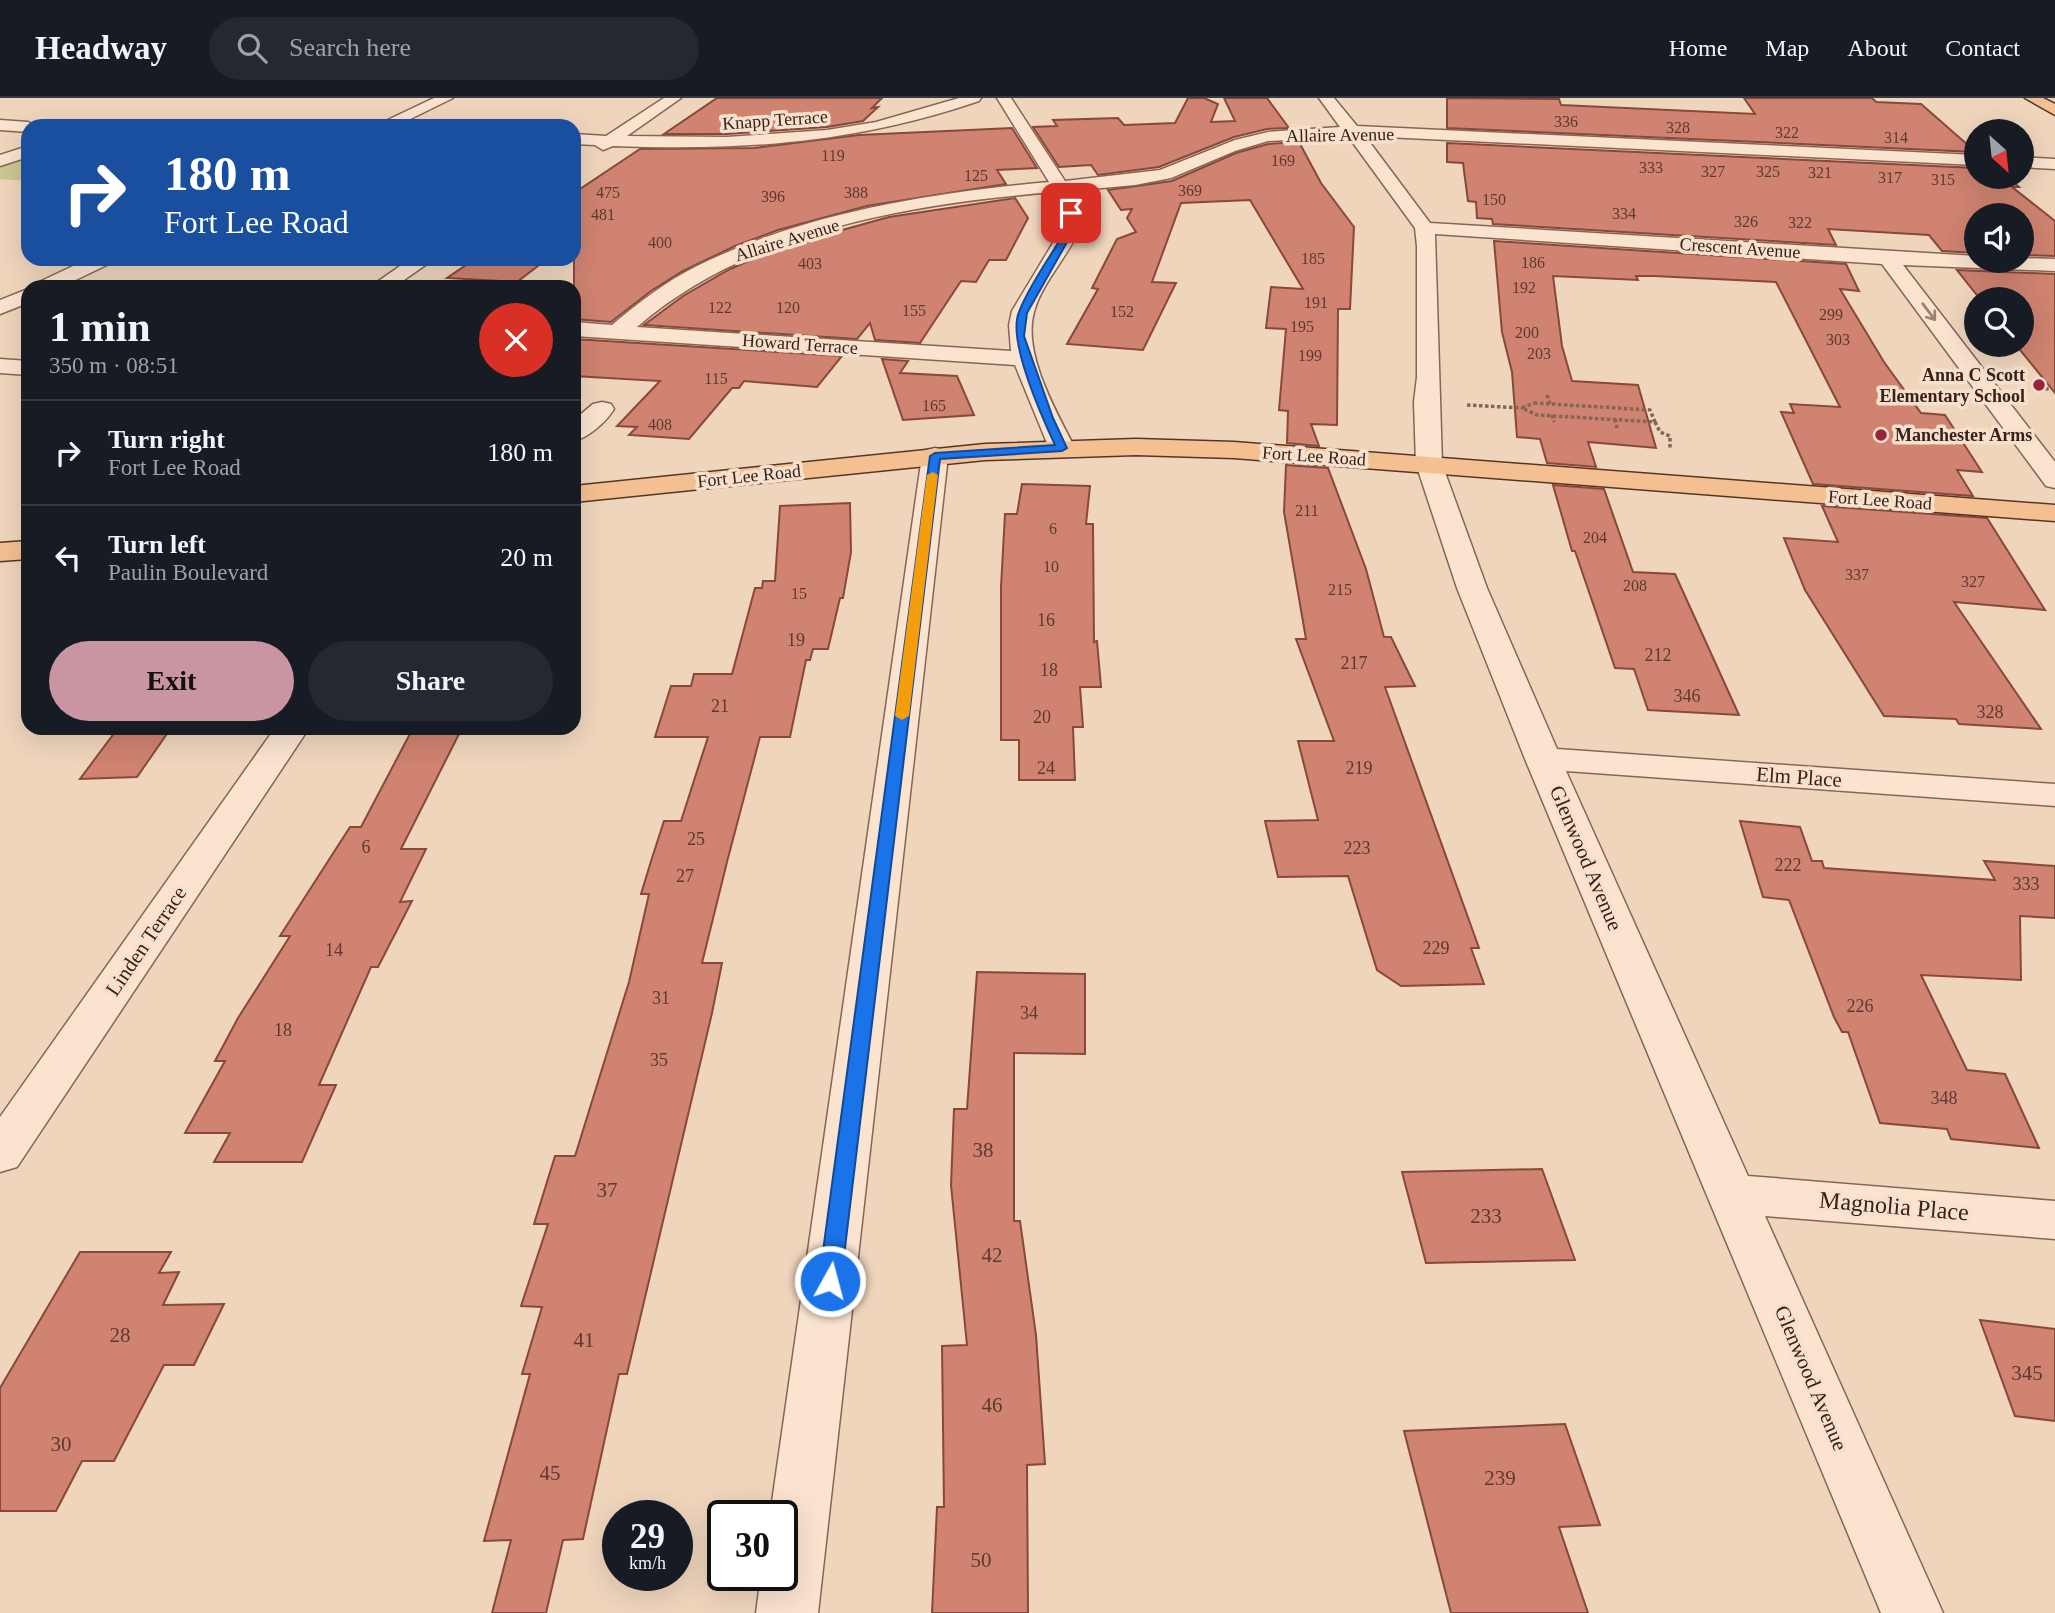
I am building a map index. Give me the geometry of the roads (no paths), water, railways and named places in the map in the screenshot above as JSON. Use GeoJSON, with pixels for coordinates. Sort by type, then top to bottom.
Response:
{"type":"FeatureCollection","features":[{"type":"Feature","properties":{"kind":"main road"},"geometry":{"type":"LineString","coordinates":[[2032,98],[2055,110]]}},
{"type":"Feature","properties":{"kind":"main road","name":"Fort Lee Road"},"geometry":{"type":"LineString","coordinates":[[581,493],[935,456],[1062,448],[1234,450],[2055,513]]}},
{"type":"Feature","properties":{"kind":"main road"},"geometry":{"type":"LineString","coordinates":[[0,552],[21,550]]}},
{"type":"Feature","properties":{"kind":"street"},"geometry":{"type":"LineString","coordinates":[[399,119],[446,98]]}},
{"type":"Feature","properties":{"kind":"street"},"geometry":{"type":"LineString","coordinates":[[586,156],[674,98]]}},
{"type":"Feature","properties":{"kind":"street","name":"Knapp Terrace"},"geometry":{"type":"LineString","coordinates":[[581,139],[725,144],[811,139],[891,125],[974,98]]}},
{"type":"Feature","properties":{"kind":"street"},"geometry":{"type":"LineString","coordinates":[[1004,98],[1060,187],[1071,213],[1071,228],[1022,313],[1019,336],[1025,359],[1062,448]]}},
{"type":"Feature","properties":{"kind":"street","name":"Glenwood Avenue"},"geometry":{"type":"LineString","coordinates":[[1326,98],[1397,188],[1424,228],[1427,246],[1429,377],[1426,402],[1429,464],[1472,588],[1543,759],[1912,1613]]}},
{"type":"Feature","properties":{"kind":"street"},"geometry":{"type":"LineString","coordinates":[[0,125],[21,126]]}},
{"type":"Feature","properties":{"kind":"street","name":"Allaire Avenue"},"geometry":{"type":"LineString","coordinates":[[617,332],[654,299],[684,280],[761,245],[906,208],[1017,191],[1125,181],[1183,170],[1222,150],[1262,138],[1352,131],[1964,159]]}},
{"type":"Feature","properties":{"kind":"street"},"geometry":{"type":"LineString","coordinates":[[0,161],[21,154]]}},
{"type":"Feature","properties":{"kind":"street"},"geometry":{"type":"LineString","coordinates":[[2034,163],[2055,164]]}},
{"type":"Feature","properties":{"kind":"street","name":"Crescent Avenue"},"geometry":{"type":"LineString","coordinates":[[1424,228],[2055,265]]}},
{"type":"Feature","properties":{"kind":"street"},"geometry":{"type":"LineString","coordinates":[[1888,257],[2055,480]]}},
{"type":"Feature","properties":{"kind":"street"},"geometry":{"type":"LineString","coordinates":[[59,280],[89,266]]}},
{"type":"Feature","properties":{"kind":"street"},"geometry":{"type":"LineString","coordinates":[[391,280],[413,266]]}},
{"type":"Feature","properties":{"kind":"street"},"geometry":{"type":"LineString","coordinates":[[0,308],[21,298]]}},
{"type":"Feature","properties":{"kind":"street","name":"Howard Terrace"},"geometry":{"type":"LineString","coordinates":[[581,329],[1025,359]]}},
{"type":"Feature","properties":{"kind":"street"},"geometry":{"type":"LineString","coordinates":[[0,366],[21,368]]}},
{"type":"Feature","properties":{"kind":"street"},"geometry":{"type":"LineString","coordinates":[[581,408],[602,409],[581,427]]}},
{"type":"Feature","properties":{"kind":"street"},"geometry":{"type":"LineString","coordinates":[[787,1613],[935,456]]}},
{"type":"Feature","properties":{"kind":"street","name":"Linden Terrace"},"geometry":{"type":"LineString","coordinates":[[0,1154],[287,735]]}},
{"type":"Feature","properties":{"kind":"street","name":"Elm Place"},"geometry":{"type":"LineString","coordinates":[[1543,759],[2055,795]]}},
{"type":"Feature","properties":{"kind":"street","name":"Magnolia Place"},"geometry":{"type":"LineString","coordinates":[[1732,1194],[2055,1220]]}},
{"type":"Feature","properties":{"kind":"place","name":"Anna C Scott Elementary School"},"geometry":{"type":"Point","coordinates":[2039,385]}},
{"type":"Feature","properties":{"kind":"place","name":"Manchester Arms"},"geometry":{"type":"Point","coordinates":[1881,435]}}]}
